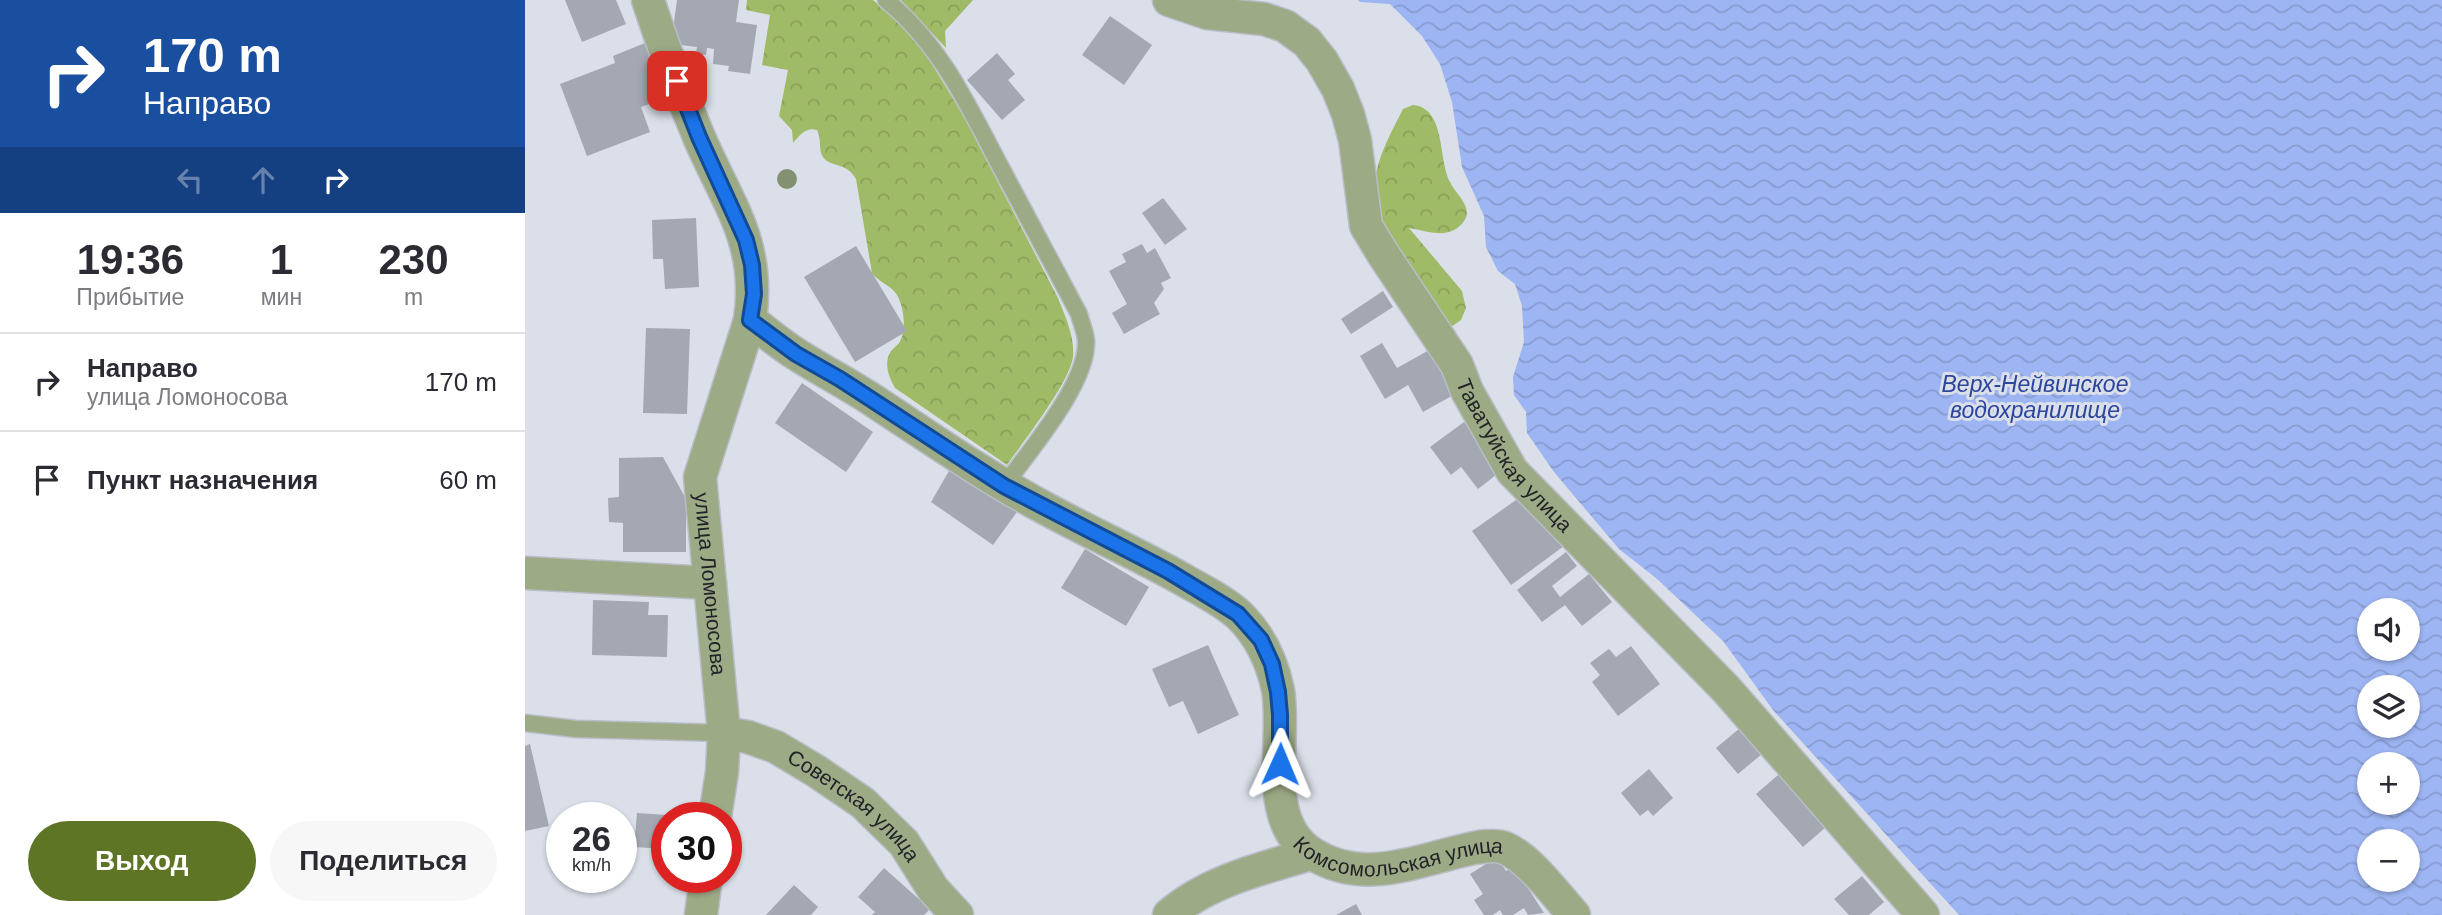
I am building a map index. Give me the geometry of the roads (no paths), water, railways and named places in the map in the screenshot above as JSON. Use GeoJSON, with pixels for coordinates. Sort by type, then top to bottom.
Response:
{"type":"FeatureCollection","features":[{"type":"Feature","properties":{"kind":"street","name":"улица Ломоносова"},"geometry":{"type":"LineString","coordinates":[[648,0],[699,137],[746,240],[752,265],[754,294],[750,320],[700,477],[724,733],[717,802]]}},
{"type":"Feature","properties":{"kind":"street","name":"Таватуйская улица"},"geometry":{"type":"LineString","coordinates":[[1168,0],[1207,13],[1264,19],[1285,26],[1307,42],[1338,89],[1348,114],[1355,139],[1366,226],[1457,365],[1473,401],[1512,471],[1726,689],[1923,915]]}},
{"type":"Feature","properties":{"kind":"street","name":"Комсомольская улица"},"geometry":{"type":"LineString","coordinates":[[750,320],[796,354],[840,379],[1004,486],[1205,592],[1238,614],[1261,640],[1272,664],[1278,692],[1281,743],[1279,784],[1282,809],[1287,825],[1299,843],[1311,854],[1346,868],[1366,871],[1474,848],[1502,847],[1523,860],[1574,915]]}},
{"type":"Feature","properties":{"kind":"street"},"geometry":{"type":"LineString","coordinates":[[525,573],[710,583]]}},
{"type":"Feature","properties":{"kind":"street","name":"Советская улица"},"geometry":{"type":"LineString","coordinates":[[724,733],[748,737],[776,747],[863,803],[904,844],[933,889],[957,915]]}},
{"type":"Feature","properties":{"kind":"street"},"geometry":{"type":"LineString","coordinates":[[1169,915],[1180,905],[1203,892],[1311,854]]}},
{"type":"Feature","properties":{"kind":"street"},"geometry":{"type":"LineString","coordinates":[[701,915],[704,893]]}},
{"type":"Feature","properties":{"kind":"lane"},"geometry":{"type":"LineString","coordinates":[[886,0],[927,40],[962,93],[1079,314],[1086,340],[1083,362],[1072,389],[1004,486]]}},
{"type":"Feature","properties":{"kind":"lane"},"geometry":{"type":"LineString","coordinates":[[525,723],[576,729],[724,733]]}},
{"type":"Feature","properties":{"kind":"water","name":"Верх-Нейвинское водохранилище"},"geometry":{"type":"Polygon","coordinates":[[[1358,0],[2442,0],[2442,915],[1959,915],[1773,710],[1723,641],[1656,578],[1619,549],[1554,472],[1527,433],[1526,412],[1514,395],[1513,377],[1524,342],[1522,306],[1515,284],[1498,271],[1486,247],[1484,216],[1462,167],[1452,102],[1440,64],[1422,36],[1390,4],[1358,0]]]}}]}
